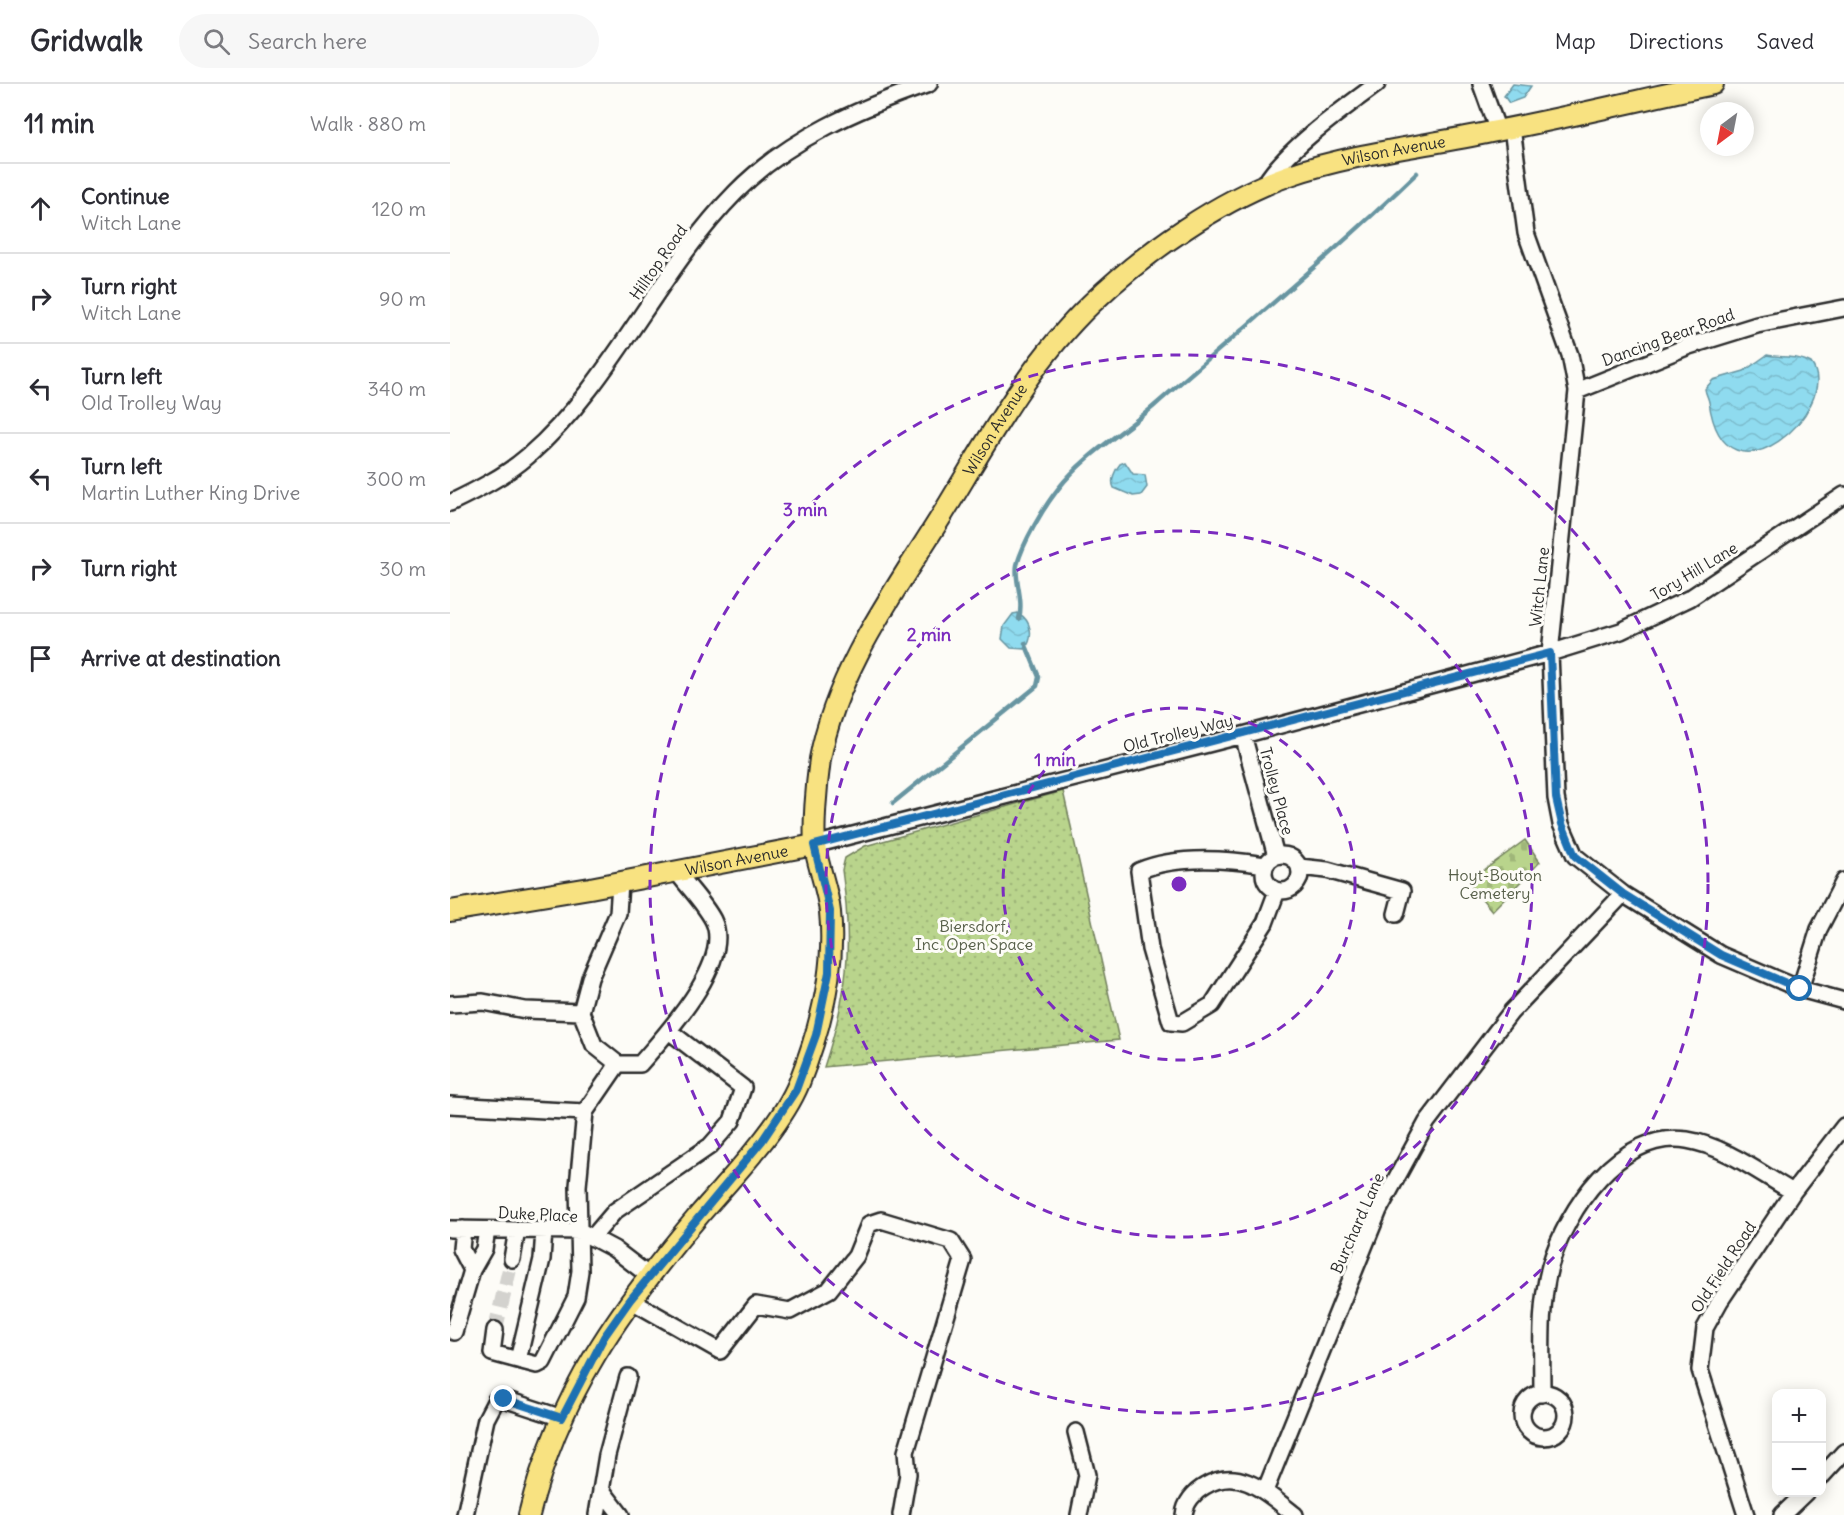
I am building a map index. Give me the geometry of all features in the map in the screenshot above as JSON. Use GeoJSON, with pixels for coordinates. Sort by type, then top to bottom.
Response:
{"type":"FeatureCollection","features":[{"type":"Feature","properties":{"kind":"main road","name":"Wilson Avenue"},"geometry":{"type":"LineString","coordinates":[[450,911],[620,883],[814,845],[820,760],[835,707],[853,661],[1014,399],[1070,326],[1107,289],[1150,254],[1187,229],[1265,184],[1334,163],[1505,130],[1713,84]]}},
{"type":"Feature","properties":{"kind":"main road"},"geometry":{"type":"LineString","coordinates":[[529,1515],[562,1418],[604,1337],[648,1275],[762,1141],[796,1090],[816,1035],[829,972],[830,911],[814,845]]}},
{"type":"Feature","properties":{"kind":"street","name":"Hilltop Road"},"geometry":{"type":"LineString","coordinates":[[450,503],[480,489],[527,457],[563,422],[612,358],[700,233],[737,191],[779,156],[826,127],[877,102],[930,84]]}},
{"type":"Feature","properties":{"kind":"street"},"geometry":{"type":"LineString","coordinates":[[1265,184],[1272,172],[1294,151],[1377,84]]}},
{"type":"Feature","properties":{"kind":"street","name":"Witch Lane"},"geometry":{"type":"LineString","coordinates":[[1481,84],[1505,130],[1526,233],[1569,355],[1577,391],[1550,653],[1556,798],[1562,824],[1575,856],[1623,894],[1721,955],[1800,989],[1844,1000]]}},
{"type":"Feature","properties":{"kind":"street","name":"Dancing Bear Road"},"geometry":{"type":"LineString","coordinates":[[1577,391],[1689,346],[1734,332],[1757,325],[1844,309]]}},
{"type":"Feature","properties":{"kind":"street","name":"Tory Hill Lane"},"geometry":{"type":"LineString","coordinates":[[1550,653],[1621,631],[1690,598],[1844,495]]}},
{"type":"Feature","properties":{"kind":"street","name":"Old Trolley Way"},"geometry":{"type":"LineString","coordinates":[[814,845],[1243,735],[1550,653]]}},
{"type":"Feature","properties":{"kind":"street","name":"Trolley Place"},"geometry":{"type":"LineString","coordinates":[[1243,735],[1271,861]]}},
{"type":"Feature","properties":{"kind":"street","name":"Trolley Place"},"geometry":{"type":"LineString","coordinates":[[1277,891],[1267,884],[1264,872],[1271,861],[1287,856],[1299,867],[1327,870],[1402,891],[1396,914]]}},
{"type":"Feature","properties":{"kind":"street"},"geometry":{"type":"LineString","coordinates":[[1271,861],[1181,861],[1156,864],[1139,871],[1150,949],[1171,1022],[1182,1023],[1212,1005],[1265,923],[1277,891],[1293,888],[1299,880],[1299,867]]}},
{"type":"Feature","properties":{"kind":"street"},"geometry":{"type":"LineString","coordinates":[[620,883],[618,913],[590,978],[581,1012],[594,1045],[618,1064],[640,1064],[693,1001],[716,952],[714,922],[677,872]]}},
{"type":"Feature","properties":{"kind":"street"},"geometry":{"type":"LineString","coordinates":[[1800,989],[1820,929],[1844,881]]}},
{"type":"Feature","properties":{"kind":"street","name":"Burchard Lane"},"geometry":{"type":"LineString","coordinates":[[1265,1491],[1379,1210],[1427,1122],[1511,1012],[1623,894]]}},
{"type":"Feature","properties":{"kind":"street"},"geometry":{"type":"LineString","coordinates":[[450,1004],[483,1002],[525,1010],[581,1012]]}},
{"type":"Feature","properties":{"kind":"street"},"geometry":{"type":"LineString","coordinates":[[586,1234],[615,1211],[710,1146],[732,1121],[743,1088],[669,1031]]}},
{"type":"Feature","properties":{"kind":"street"},"geometry":{"type":"LineString","coordinates":[[495,1330],[492,1353],[537,1365],[543,1362],[576,1297],[586,1234],[578,1186],[585,1112],[618,1064]]}},
{"type":"Feature","properties":{"kind":"street"},"geometry":{"type":"LineString","coordinates":[[450,1105],[585,1112]]}},
{"type":"Feature","properties":{"kind":"street","name":"Old Field Road"},"geometry":{"type":"LineString","coordinates":[[1746,1515],[1700,1370],[1701,1346],[1705,1328],[1720,1301],[1793,1192],[1844,1126]]}},
{"type":"Feature","properties":{"kind":"street"},"geometry":{"type":"LineString","coordinates":[[1542,1394],[1542,1320],[1550,1266],[1569,1221],[1597,1180],[1626,1154],[1653,1142],[1686,1140],[1716,1149],[1793,1192]]}},
{"type":"Feature","properties":{"kind":"street"},"geometry":{"type":"LineString","coordinates":[[630,1300],[720,1351],[756,1305],[790,1311],[829,1290],[856,1256],[869,1224],[881,1220],[951,1241],[963,1260],[906,1452],[908,1474],[902,1515]]}},
{"type":"Feature","properties":{"kind":"street"},"geometry":{"type":"LineString","coordinates":[[457,1229],[461,1249],[472,1270]]}},
{"type":"Feature","properties":{"kind":"street","name":"Duke Place"},"geometry":{"type":"LineString","coordinates":[[457,1229],[586,1234],[614,1249],[648,1275]]}},
{"type":"Feature","properties":{"kind":"street"},"geometry":{"type":"LineString","coordinates":[[454,1332],[472,1270],[484,1249],[487,1230]]}},
{"type":"Feature","properties":{"kind":"street"},"geometry":{"type":"LineString","coordinates":[[512,1259],[517,1230]]}},
{"type":"Feature","properties":{"kind":"street"},"geometry":{"type":"LineString","coordinates":[[518,1360],[542,1259],[544,1231]]}},
{"type":"Feature","properties":{"kind":"street"},"geometry":{"type":"LineString","coordinates":[[597,1515],[607,1455],[628,1377]]}},
{"type":"Feature","properties":{"kind":"street"},"geometry":{"type":"LineString","coordinates":[[465,1515],[486,1419],[496,1400],[504,1399],[562,1418]]}},
{"type":"Feature","properties":{"kind":"street"},"geometry":{"type":"LineString","coordinates":[[1076,1432],[1087,1475],[1079,1515]]}},
{"type":"Feature","properties":{"kind":"street"},"geometry":{"type":"LineString","coordinates":[[1826,1471],[1844,1452]]}},
{"type":"Feature","properties":{"kind":"street"},"geometry":{"type":"LineString","coordinates":[[1184,1515],[1184,1508],[1197,1490],[1215,1480],[1235,1477],[1265,1491],[1295,1515]]}},
{"type":"Feature","properties":{"kind":"street"},"geometry":{"type":"LineString","coordinates":[[601,1489],[621,1515]]}},
{"type":"Feature","properties":{"kind":"street"},"geometry":{"type":"LineString","coordinates":[[1782,1515],[1801,1497]]}},
{"type":"Feature","properties":{"kind":"green space","name":"Biersdorf, Inc. Open Space"},"geometry":{"type":"Polygon","coordinates":[[[1063,791],[1119,1040],[824,1067],[838,1016],[846,970],[847,923],[842,870],[845,858],[865,846],[1063,791]]]}},
{"type":"Feature","properties":{"kind":"green space","name":"Hoyt-Bouton Cemetery"},"geometry":{"type":"Polygon","coordinates":[[[1525,840],[1540,862],[1492,911],[1468,882],[1525,840]]]}},
{"type":"Feature","properties":{"kind":"water"},"geometry":{"type":"Polygon","coordinates":[[[1513,84],[1531,86],[1523,98],[1509,103],[1504,96],[1513,84]]]}},
{"type":"Feature","properties":{"kind":"water"},"geometry":{"type":"Polygon","coordinates":[[[1767,355],[1806,360],[1811,363],[1817,382],[1811,403],[1797,424],[1778,441],[1757,451],[1736,450],[1719,435],[1705,389],[1713,380],[1744,371],[1767,355]]]}},
{"type":"Feature","properties":{"kind":"water"},"geometry":{"type":"Polygon","coordinates":[[[1125,462],[1133,474],[1145,475],[1147,487],[1141,495],[1133,496],[1114,488],[1115,472],[1120,464],[1125,462]]]}},
{"type":"Feature","properties":{"kind":"water"},"geometry":{"type":"Polygon","coordinates":[[[1018,613],[1026,620],[1030,630],[1030,639],[1025,649],[1011,648],[1002,639],[1004,626],[1013,614],[1018,613]]]}},
{"type":"Feature","properties":{"kind":"waterway"},"geometry":{"type":"LineString","coordinates":[[1019,619],[1020,604],[1016,571],[1020,556],[1040,515],[1068,477],[1287,291],[1417,173]]}},
{"type":"Feature","properties":{"kind":"waterway"},"geometry":{"type":"LineString","coordinates":[[893,803],[1037,686],[1039,677],[1025,643]]}},
{"type":"Feature","properties":{"kind":"tunnel"},"geometry":{"type":"LineString","coordinates":[[495,1330],[512,1259]]}},
{"type":"Feature","properties":{"kind":"route"},"geometry":{"type":"LineString","coordinates":[[504,1399],[562,1418],[604,1337],[630,1300],[648,1275],[762,1141],[796,1090],[816,1035],[829,972],[830,911],[814,845],[1243,735],[1550,653],[1556,798],[1562,824],[1575,856],[1623,894],[1721,955],[1800,989]]}}]}
